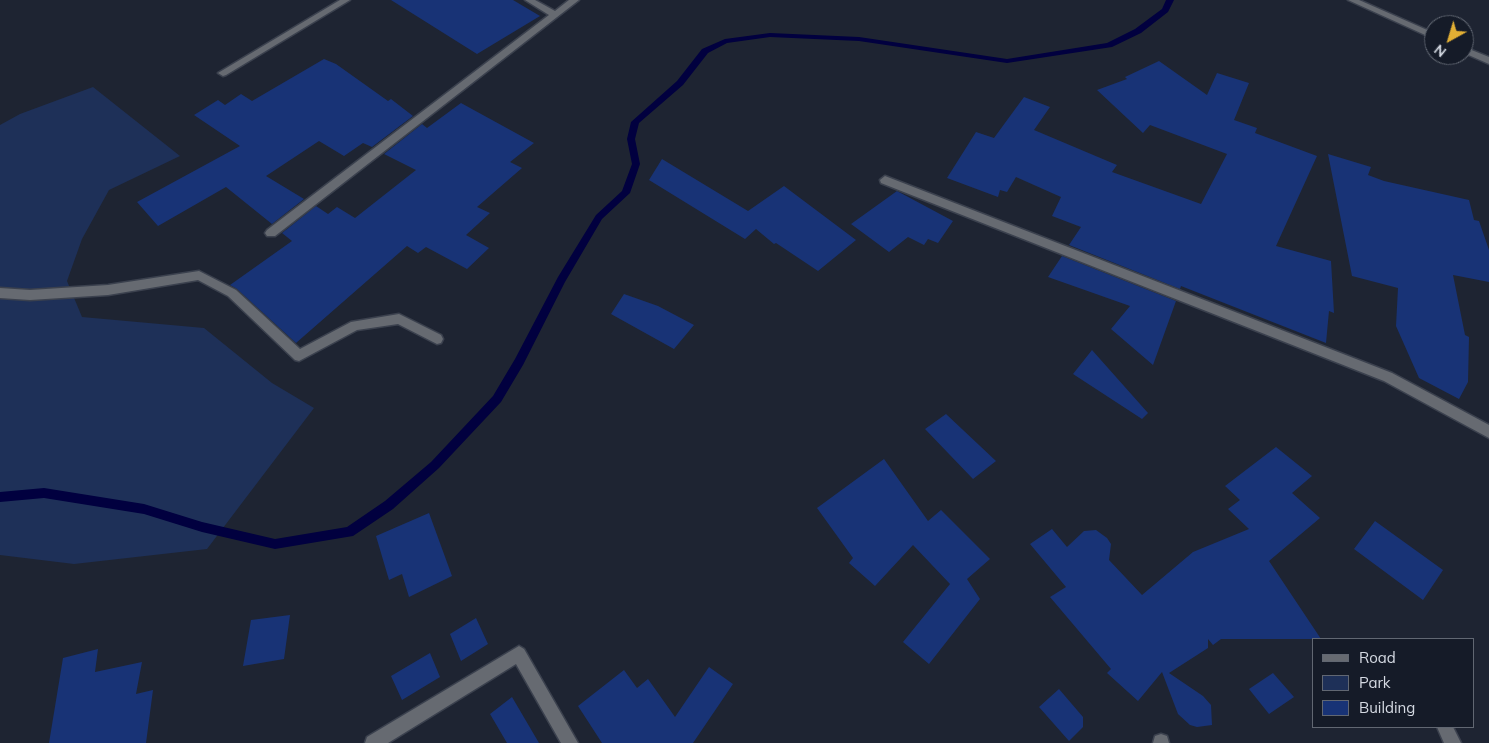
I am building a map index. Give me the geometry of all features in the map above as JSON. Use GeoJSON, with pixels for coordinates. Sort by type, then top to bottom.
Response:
{"type":"FeatureCollection","features":[{"type":"Feature","properties":{"kind":"street"},"geometry":{"type":"LineString","coordinates":[[224,73],[346,0]]}},
{"type":"Feature","properties":{"kind":"street"},"geometry":{"type":"LineString","coordinates":[[529,0],[556,14]]}},
{"type":"Feature","properties":{"kind":"street"},"geometry":{"type":"LineString","coordinates":[[270,233],[575,0]]}},
{"type":"Feature","properties":{"kind":"street"},"geometry":{"type":"LineString","coordinates":[[1352,0],[1424,32]]}},
{"type":"Feature","properties":{"kind":"street"},"geometry":{"type":"LineString","coordinates":[[461,78],[556,14]]}},
{"type":"Feature","properties":{"kind":"street"},"geometry":{"type":"LineString","coordinates":[[1474,54],[1489,61]]}},
{"type":"Feature","properties":{"kind":"street"},"geometry":{"type":"LineString","coordinates":[[886,180],[1388,377],[1489,432]]}},
{"type":"Feature","properties":{"kind":"street"},"geometry":{"type":"LineString","coordinates":[[0,293],[30,296],[108,290],[199,276],[232,293],[299,356],[356,325],[399,319],[437,339]]}},
{"type":"Feature","properties":{"kind":"street"},"geometry":{"type":"LineString","coordinates":[[373,743],[519,654],[570,743]]}},
{"type":"Feature","properties":{"kind":"street"},"geometry":{"type":"LineString","coordinates":[[1445,728],[1453,743]]}},
{"type":"Feature","properties":{"kind":"green space"},"geometry":{"type":"Polygon","coordinates":[[[93,87],[180,156],[109,190],[82,239],[67,281],[82,317],[204,328],[272,383],[314,408],[207,549],[74,564],[0,555],[0,125],[20,114],[93,87]]]}},
{"type":"Feature","properties":{"kind":"building"},"geometry":{"type":"Polygon","coordinates":[[[391,0],[513,0],[540,16],[477,54],[391,0]]]}},
{"type":"Feature","properties":{"kind":"building"},"geometry":{"type":"Polygon","coordinates":[[[324,59],[336,64],[388,101],[391,99],[413,116],[372,147],[363,143],[344,156],[319,141],[266,176],[304,199],[272,224],[226,187],[158,226],[137,202],[240,146],[194,115],[218,100],[225,105],[241,94],[252,101],[324,59]]]}},
{"type":"Feature","properties":{"kind":"building"},"geometry":{"type":"Polygon","coordinates":[[[1159,61],[1207,95],[1217,73],[1249,83],[1234,120],[1257,128],[1255,133],[1317,156],[1276,246],[1331,261],[1334,313],[1329,311],[1326,343],[1181,286],[1180,289],[1069,245],[1081,227],[1052,216],[1061,197],[1016,177],[1007,192],[1000,190],[998,197],[947,178],[976,132],[994,138],[1024,97],[1050,107],[1034,130],[1117,165],[1112,172],[1201,204],[1227,154],[1150,125],[1143,133],[1097,90],[1127,79],[1125,77],[1159,61]]]}},
{"type":"Feature","properties":{"kind":"building"},"geometry":{"type":"Polygon","coordinates":[[[461,103],[534,143],[510,162],[522,168],[477,207],[490,213],[466,235],[489,248],[467,269],[426,247],[418,253],[407,246],[296,343],[237,289],[230,285],[292,241],[282,233],[316,206],[328,214],[337,207],[355,218],[416,170],[384,154],[422,124],[427,128],[461,103]]]}},
{"type":"Feature","properties":{"kind":"building"},"geometry":{"type":"Polygon","coordinates":[[[1328,154],[1371,167],[1368,175],[1384,181],[1469,200],[1474,220],[1479,221],[1489,250],[1489,282],[1453,275],[1465,335],[1469,337],[1468,382],[1459,399],[1419,378],[1396,326],[1398,288],[1352,276],[1328,154]]]}},
{"type":"Feature","properties":{"kind":"building"},"geometry":{"type":"Polygon","coordinates":[[[662,159],[748,211],[784,186],[856,240],[818,271],[776,243],[774,244],[756,229],[745,239],[649,180],[662,159]]]}},
{"type":"Feature","properties":{"kind":"building"},"geometry":{"type":"Polygon","coordinates":[[[897,191],[953,221],[938,243],[928,239],[924,245],[908,237],[889,252],[851,224],[897,191]]]}},
{"type":"Feature","properties":{"kind":"building"},"geometry":{"type":"Polygon","coordinates":[[[1062,256],[1176,301],[1153,365],[1111,329],[1130,306],[1048,277],[1062,256]]]}},
{"type":"Feature","properties":{"kind":"building"},"geometry":{"type":"Polygon","coordinates":[[[624,294],[658,306],[694,325],[674,349],[611,314],[624,294]]]}},
{"type":"Feature","properties":{"kind":"building"},"geometry":{"type":"Polygon","coordinates":[[[1092,350],[1148,413],[1142,419],[1073,374],[1092,350]]]}},
{"type":"Feature","properties":{"kind":"building"},"geometry":{"type":"Polygon","coordinates":[[[946,414],[996,461],[973,479],[925,429],[946,414]]]}},
{"type":"Feature","properties":{"kind":"building"},"geometry":{"type":"Polygon","coordinates":[[[1276,447],[1312,476],[1292,493],[1320,518],[1269,561],[1320,638],[1221,639],[1213,645],[1208,639],[1208,648],[1169,673],[1203,696],[1211,705],[1212,725],[1197,727],[1190,725],[1178,714],[1162,672],[1138,701],[1107,673],[1111,669],[1050,597],[1066,587],[1030,544],[1052,529],[1067,547],[1084,531],[1096,530],[1107,538],[1111,544],[1109,560],[1142,595],[1193,552],[1249,529],[1228,509],[1240,500],[1225,486],[1276,447]]]}},
{"type":"Feature","properties":{"kind":"building"},"geometry":{"type":"Polygon","coordinates":[[[884,459],[928,521],[941,510],[990,559],[967,579],[980,599],[929,664],[903,642],[950,584],[913,545],[875,586],[849,563],[853,558],[817,508],[884,459]]]}},
{"type":"Feature","properties":{"kind":"building"},"geometry":{"type":"Polygon","coordinates":[[[429,513],[452,576],[409,597],[402,574],[389,580],[376,536],[429,513]]]}},
{"type":"Feature","properties":{"kind":"building"},"geometry":{"type":"Polygon","coordinates":[[[1375,521],[1443,570],[1423,600],[1354,549],[1375,521]]]}},
{"type":"Feature","properties":{"kind":"building"},"geometry":{"type":"Polygon","coordinates":[[[290,615],[284,659],[243,666],[251,620],[290,615]]]}},
{"type":"Feature","properties":{"kind":"building"},"geometry":{"type":"Polygon","coordinates":[[[476,618],[488,644],[461,661],[450,634],[476,618]]]}},
{"type":"Feature","properties":{"kind":"building"},"geometry":{"type":"Polygon","coordinates":[[[98,649],[95,672],[142,662],[136,694],[153,690],[146,743],[49,743],[63,658],[98,649]]]}},
{"type":"Feature","properties":{"kind":"building"},"geometry":{"type":"Polygon","coordinates":[[[430,653],[440,677],[402,700],[391,676],[430,653]]]}},
{"type":"Feature","properties":{"kind":"building"},"geometry":{"type":"Polygon","coordinates":[[[709,667],[733,684],[693,743],[602,743],[578,706],[624,670],[637,688],[648,679],[675,717],[709,667]]]}},
{"type":"Feature","properties":{"kind":"building"},"geometry":{"type":"Polygon","coordinates":[[[1273,673],[1294,697],[1269,714],[1249,689],[1273,673]]]}},
{"type":"Feature","properties":{"kind":"building"},"geometry":{"type":"Polygon","coordinates":[[[1059,689],[1083,717],[1083,727],[1069,741],[1039,707],[1059,689]]]}},
{"type":"Feature","properties":{"kind":"building"},"geometry":{"type":"Polygon","coordinates":[[[512,697],[539,743],[507,743],[490,714],[512,697]]]}},
{"type":"Feature","properties":{"kind":"waterway"},"geometry":{"type":"LineString","coordinates":[[0,497],[44,493],[144,509],[202,527],[275,544],[349,532],[389,505],[435,465],[497,399],[519,362],[561,280],[599,217],[626,193],[636,164],[631,139],[635,122],[680,83],[705,51],[725,41],[770,35],[859,39],[1007,61],[1109,45],[1138,31],[1165,10],[1170,0]]}}]}
